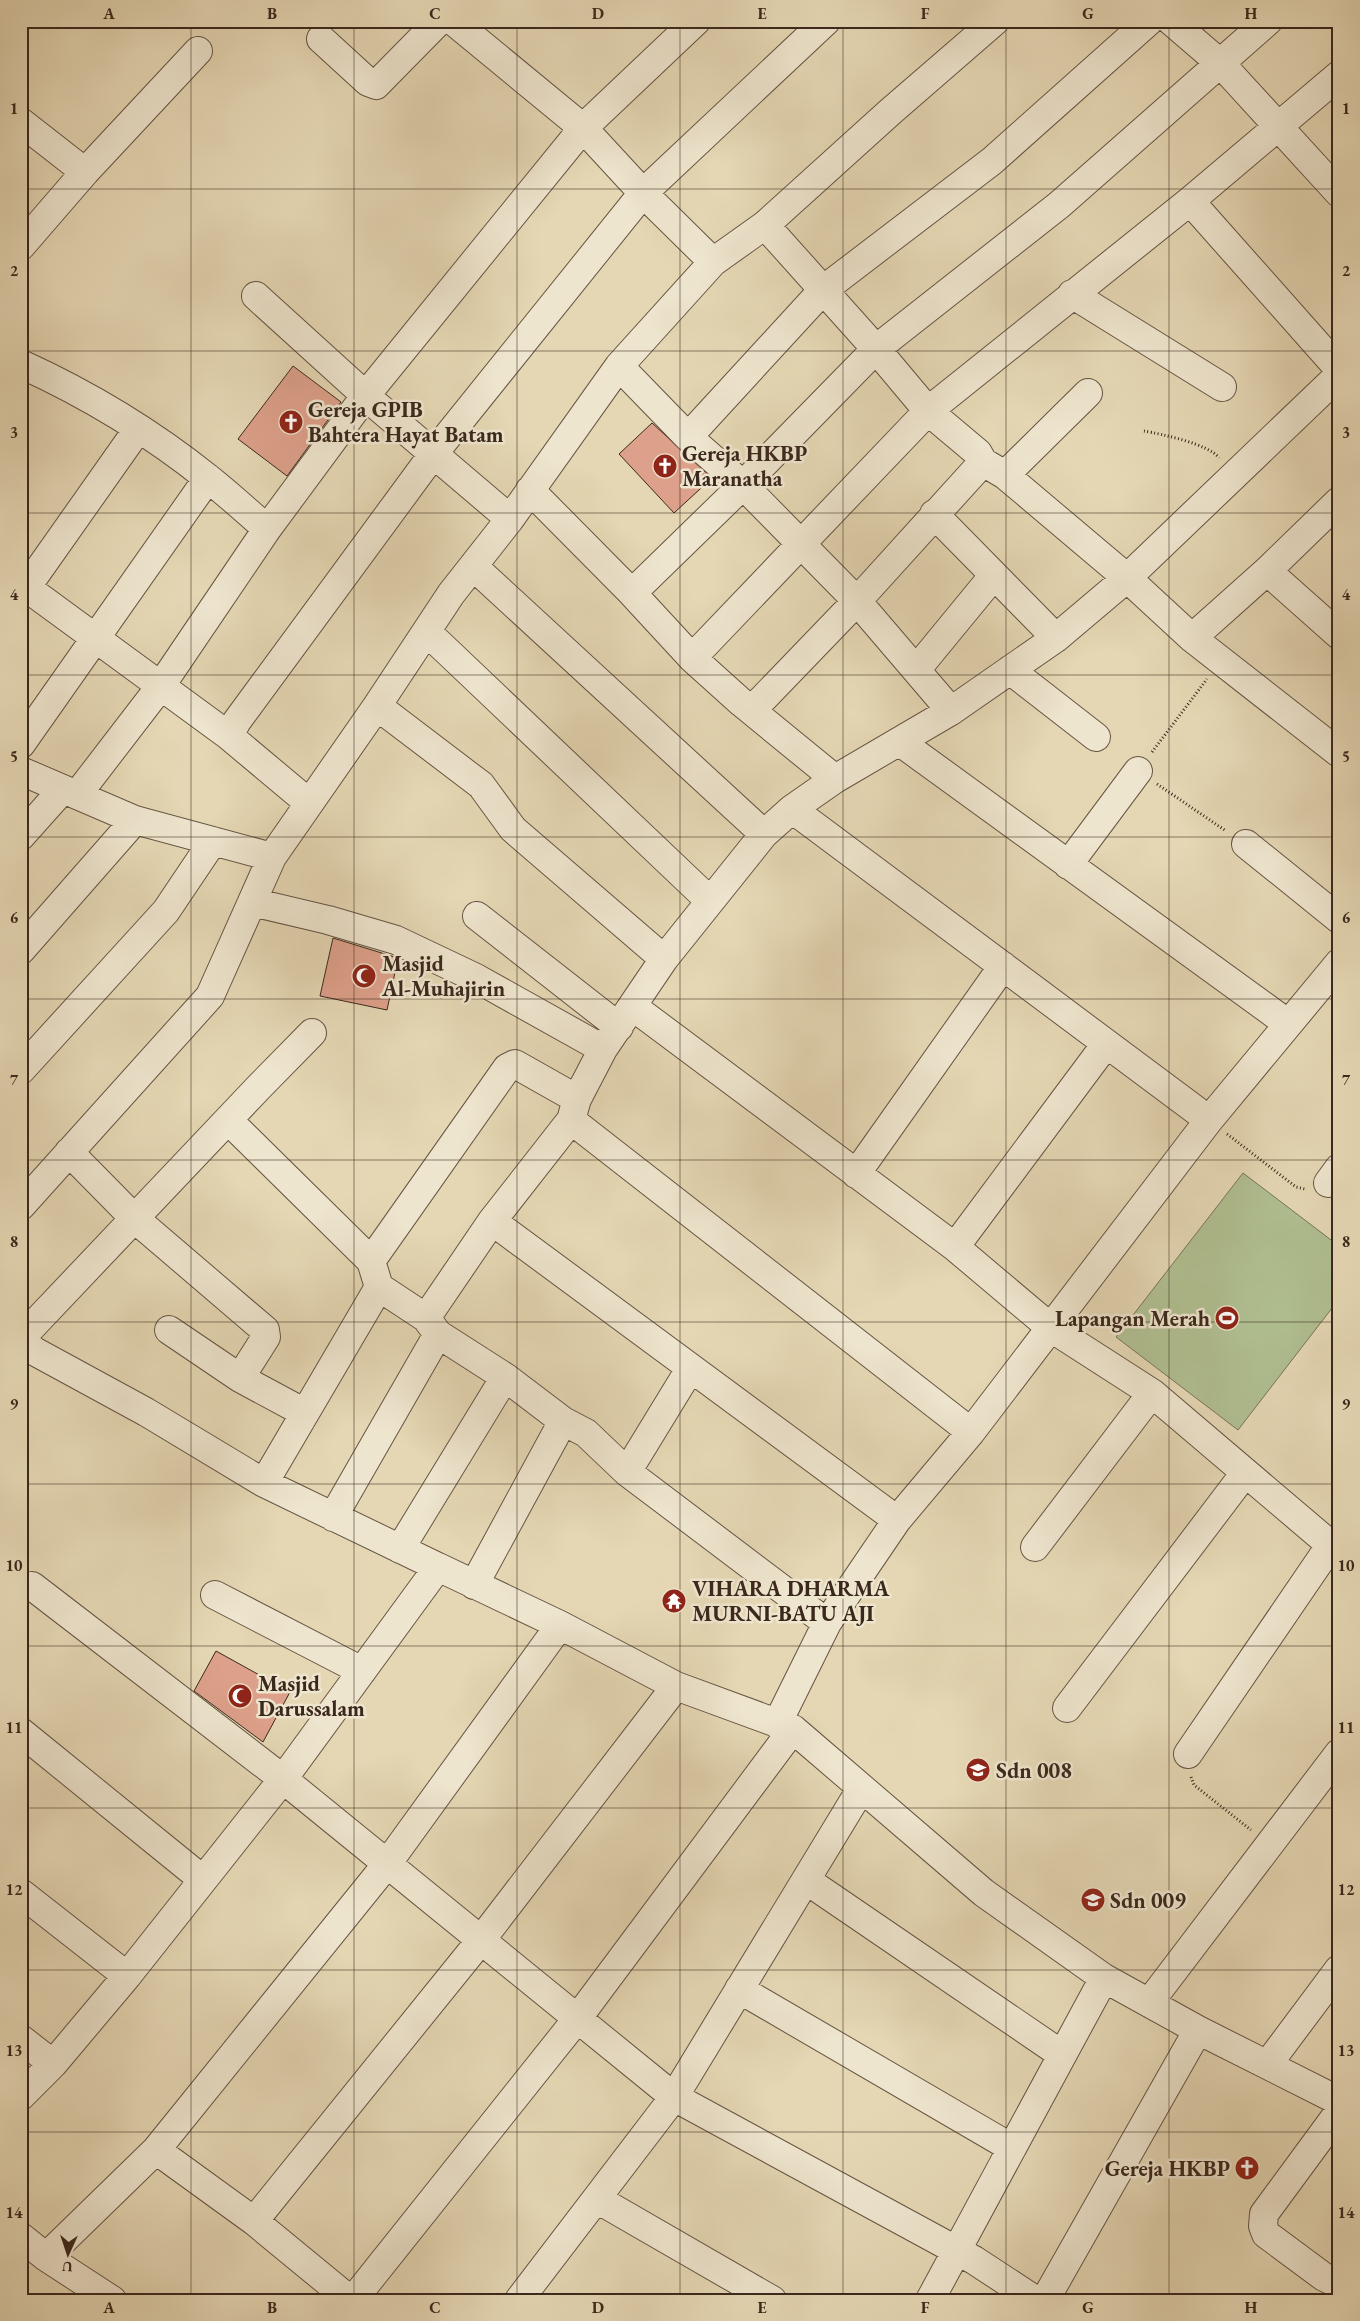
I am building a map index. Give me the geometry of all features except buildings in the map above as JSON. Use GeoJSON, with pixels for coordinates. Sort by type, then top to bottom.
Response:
{"type":"FeatureCollection","features":[{"type":"Feature","properties":{"kind":"street"},"geometry":{"type":"LineString","coordinates":[[21,836],[70,792],[160,687],[267,529],[366,395],[583,128],[696,21]]}},
{"type":"Feature","properties":{"kind":"street"},"geometry":{"type":"LineString","coordinates":[[229,736],[236,721],[434,452],[643,193],[826,21]]}},
{"type":"Feature","properties":{"kind":"street"},"geometry":{"type":"LineString","coordinates":[[21,1206],[210,996],[272,857],[378,706],[451,594],[510,519],[618,366],[713,262],[765,225],[890,112],[995,21]]}},
{"type":"Feature","properties":{"kind":"street"},"geometry":{"type":"LineString","coordinates":[[688,437],[823,290],[992,161],[1149,21]]}},
{"type":"Feature","properties":{"kind":"street"},"geometry":{"type":"LineString","coordinates":[[1171,21],[1221,64],[1339,193]]}},
{"type":"Feature","properties":{"kind":"street"},"geometry":{"type":"LineString","coordinates":[[632,593],[743,485],[876,349],[1059,205],[1268,21]]}},
{"type":"Feature","properties":{"kind":"street"},"geometry":{"type":"LineString","coordinates":[[321,39],[368,82],[376,85],[439,22],[583,128],[643,193],[713,262]]}},
{"type":"Feature","properties":{"kind":"street"},"geometry":{"type":"LineString","coordinates":[[21,246],[85,172],[198,51]]}},
{"type":"Feature","properties":{"kind":"street"},"geometry":{"type":"LineString","coordinates":[[692,658],[928,411],[1190,201],[1339,75]]}},
{"type":"Feature","properties":{"kind":"street"},"geometry":{"type":"LineString","coordinates":[[22,126],[85,172]]}},
{"type":"Feature","properties":{"kind":"street"},"geometry":{"type":"LineString","coordinates":[[1190,201],[1339,369]]}},
{"type":"Feature","properties":{"kind":"street"},"geometry":{"type":"LineString","coordinates":[[765,225],[876,349],[928,411],[994,469],[1128,578],[1192,638],[1339,753]]}},
{"type":"Feature","properties":{"kind":"street"},"geometry":{"type":"LineString","coordinates":[[1072,294],[1222,386]]}},
{"type":"Feature","properties":{"kind":"street"},"geometry":{"type":"LineString","coordinates":[[256,296],[366,395],[510,519]]}},
{"type":"Feature","properties":{"kind":"street"},"geometry":{"type":"LineString","coordinates":[[21,364],[56,379],[138,429],[208,478],[267,529]]}},
{"type":"Feature","properties":{"kind":"street"},"geometry":{"type":"LineString","coordinates":[[618,366],[688,437],[743,485],[857,601],[951,711]]}},
{"type":"Feature","properties":{"kind":"street"},"geometry":{"type":"LineString","coordinates":[[333,1517],[432,1326],[492,1221],[574,1110],[604,1049],[664,958],[764,834],[792,809],[836,779],[951,711],[1056,638],[1128,578],[1339,376]]}},
{"type":"Feature","properties":{"kind":"street"},"geometry":{"type":"LineString","coordinates":[[752,710],[857,601],[934,514],[994,469],[1088,393]]}},
{"type":"Feature","properties":{"kind":"street"},"geometry":{"type":"LineString","coordinates":[[138,429],[24,591],[96,639],[229,736],[309,804]]}},
{"type":"Feature","properties":{"kind":"street"},"geometry":{"type":"LineString","coordinates":[[21,744],[208,478]]}},
{"type":"Feature","properties":{"kind":"street"},"geometry":{"type":"LineString","coordinates":[[530,490],[632,593],[692,658],[836,779]]}},
{"type":"Feature","properties":{"kind":"street"},"geometry":{"type":"LineString","coordinates":[[1192,638],[1336,508]]}},
{"type":"Feature","properties":{"kind":"street"},"geometry":{"type":"LineString","coordinates":[[934,514],[1056,638]]}},
{"type":"Feature","properties":{"kind":"street"},"geometry":{"type":"LineString","coordinates":[[474,567],[764,834]]}},
{"type":"Feature","properties":{"kind":"street"},"geometry":{"type":"LineString","coordinates":[[1267,571],[1339,635]]}},
{"type":"Feature","properties":{"kind":"street"},"geometry":{"type":"LineString","coordinates":[[916,670],[994,575]]}},
{"type":"Feature","properties":{"kind":"street"},"geometry":{"type":"LineString","coordinates":[[427,632],[710,901]]}},
{"type":"Feature","properties":{"kind":"street"},"geometry":{"type":"LineString","coordinates":[[1010,670],[1096,737]]}},
{"type":"Feature","properties":{"kind":"street"},"geometry":{"type":"LineString","coordinates":[[378,706],[481,785],[514,829],[664,958]]}},
{"type":"Feature","properties":{"kind":"street"},"geometry":{"type":"LineString","coordinates":[[900,742],[1286,1024]]}},
{"type":"Feature","properties":{"kind":"street"},"geometry":{"type":"LineString","coordinates":[[21,771],[135,820],[272,857]]}},
{"type":"Feature","properties":{"kind":"street"},"geometry":{"type":"LineString","coordinates":[[1068,865],[1138,771]]}},
{"type":"Feature","properties":{"kind":"street"},"geometry":{"type":"LineString","coordinates":[[792,809],[1208,1120]]}},
{"type":"Feature","properties":{"kind":"street"},"geometry":{"type":"LineString","coordinates":[[21,950],[135,820]]}},
{"type":"Feature","properties":{"kind":"street"},"geometry":{"type":"LineString","coordinates":[[21,1070],[166,912],[213,841]]}},
{"type":"Feature","properties":{"kind":"street"},"geometry":{"type":"LineString","coordinates":[[1246,844],[1339,919]]}},
{"type":"Feature","properties":{"kind":"street"},"geometry":{"type":"LineString","coordinates":[[252,902],[328,920],[396,940],[476,978],[604,1049]]}},
{"type":"Feature","properties":{"kind":"street"},"geometry":{"type":"LineString","coordinates":[[477,916],[856,1174],[955,1247],[1051,1328],[1152,1393],[1334,1549],[1188,1754]]}},
{"type":"Feature","properties":{"kind":"street"},"geometry":{"type":"LineString","coordinates":[[156,2150],[254,2221],[351,2300],[577,2019],[785,1727],[827,1623],[897,1520],[972,1432],[1208,1120],[1339,962]]}},
{"type":"Feature","properties":{"kind":"street"},"geometry":{"type":"LineString","coordinates":[[856,1174],[1003,966]]}},
{"type":"Feature","properties":{"kind":"street"},"geometry":{"type":"LineString","coordinates":[[312,1033],[134,1218],[25,1349],[146,1412],[264,1483],[400,1550],[560,1625],[676,1686],[785,1727],[984,1893],[1104,1978],[1198,2030],[1339,2101]]}},
{"type":"Feature","properties":{"kind":"street"},"geometry":{"type":"LineString","coordinates":[[955,1247],[1106,1044]]}},
{"type":"Feature","properties":{"kind":"street"},"geometry":{"type":"LineString","coordinates":[[371,1261],[507,1068],[515,1064],[972,1432]]}},
{"type":"Feature","properties":{"kind":"street"},"geometry":{"type":"LineString","coordinates":[[228,1120],[371,1261],[379,1287],[563,1421],[586,1433],[627,1472],[827,1623]]}},
{"type":"Feature","properties":{"kind":"street"},"geometry":{"type":"LineString","coordinates":[[69,1152],[134,1218],[265,1330],[266,1337],[240,1378]]}},
{"type":"Feature","properties":{"kind":"street"},"geometry":{"type":"LineString","coordinates":[[492,1221],[897,1520]]}},
{"type":"Feature","properties":{"kind":"street"},"geometry":{"type":"LineString","coordinates":[[264,1483],[379,1287]]}},
{"type":"Feature","properties":{"kind":"street"},"geometry":{"type":"LineString","coordinates":[[169,1330],[240,1378],[305,1413]]}},
{"type":"Feature","properties":{"kind":"street"},"geometry":{"type":"LineString","coordinates":[[627,1472],[690,1368]]}},
{"type":"Feature","properties":{"kind":"street"},"geometry":{"type":"LineString","coordinates":[[400,1550],[505,1377]]}},
{"type":"Feature","properties":{"kind":"street"},"geometry":{"type":"LineString","coordinates":[[1035,1547],[1152,1393]]}},
{"type":"Feature","properties":{"kind":"street"},"geometry":{"type":"LineString","coordinates":[[474,1585],[563,1421]]}},
{"type":"Feature","properties":{"kind":"street"},"geometry":{"type":"LineString","coordinates":[[1067,1708],[1246,1473]]}},
{"type":"Feature","properties":{"kind":"street"},"geometry":{"type":"LineString","coordinates":[[21,2096],[53,2064],[128,1976],[202,1879],[283,1779],[438,1568]]}},
{"type":"Feature","properties":{"kind":"street"},"geometry":{"type":"LineString","coordinates":[[32,1586],[283,1779],[674,2097],[956,2251],[1035,2300]]}},
{"type":"Feature","properties":{"kind":"street"},"geometry":{"type":"LineString","coordinates":[[215,1595],[362,1672]]}},
{"type":"Feature","properties":{"kind":"street"},"geometry":{"type":"LineString","coordinates":[[46,2257],[156,2150],[387,1864],[560,1625]]}},
{"type":"Feature","properties":{"kind":"street"},"geometry":{"type":"LineString","coordinates":[[254,2221],[481,1940],[676,1686]]}},
{"type":"Feature","properties":{"kind":"street"},"geometry":{"type":"LineString","coordinates":[[21,1732],[202,1879]]}},
{"type":"Feature","properties":{"kind":"street"},"geometry":{"type":"LineString","coordinates":[[1149,2003],[1339,1753]]}},
{"type":"Feature","properties":{"kind":"street"},"geometry":{"type":"LineString","coordinates":[[521,2299],[674,2097],[861,1789]]}},
{"type":"Feature","properties":{"kind":"street"},"geometry":{"type":"LineString","coordinates":[[806,1880],[1061,2054]]}},
{"type":"Feature","properties":{"kind":"street"},"geometry":{"type":"LineString","coordinates":[[21,1894],[128,1976]]}},
{"type":"Feature","properties":{"kind":"street"},"geometry":{"type":"LineString","coordinates":[[1268,2064],[1339,1969]]}},
{"type":"Feature","properties":{"kind":"street"},"geometry":{"type":"LineString","coordinates":[[930,2300],[1061,2054],[1104,1978]]}},
{"type":"Feature","properties":{"kind":"street"},"geometry":{"type":"LineString","coordinates":[[740,1989],[1012,2148]]}},
{"type":"Feature","properties":{"kind":"street"},"geometry":{"type":"LineString","coordinates":[[1045,2300],[1198,2030]]}},
{"type":"Feature","properties":{"kind":"street"},"geometry":{"type":"LineString","coordinates":[[21,2039],[53,2064]]}},
{"type":"Feature","properties":{"kind":"street"},"geometry":{"type":"LineString","coordinates":[[1339,2112],[1264,2214],[1262,2226],[1266,2234],[1324,2277],[1339,2284]]}},
{"type":"Feature","properties":{"kind":"street"},"geometry":{"type":"LineString","coordinates":[[596,2199],[772,2300]]}},
{"type":"Feature","properties":{"kind":"street"},"geometry":{"type":"LineString","coordinates":[[21,2237],[46,2257],[112,2300]]}},
{"type":"Feature","properties":{"kind":"path"},"geometry":{"type":"LineString","coordinates":[[1144,431],[1173,438],[1216,454],[1233,477]]}},
{"type":"Feature","properties":{"kind":"path"},"geometry":{"type":"LineString","coordinates":[[1220,660],[1138,771],[1246,844]]}},
{"type":"Feature","properties":{"kind":"path"},"geometry":{"type":"LineString","coordinates":[[1208,1120],[1296,1187],[1308,1190],[1333,1176]]}},
{"type":"Feature","properties":{"kind":"path"},"geometry":{"type":"LineString","coordinates":[[1188,1754],[1187,1764],[1194,1785],[1270,1844]]}},
{"type":"Feature","properties":{"kind":"green space","name":"Lapangan Merah"},"geometry":{"type":"Polygon","coordinates":[[[1243,1173],[1339,1246],[1339,1299],[1238,1430],[1116,1337],[1243,1173]]]}},
{"type":"Feature","properties":{"kind":"place","name":"Gereja GPIB Bahtera Hayat Batam"},"geometry":{"type":"Point","coordinates":[291,422]}},
{"type":"Feature","properties":{"kind":"place","name":"Gereja HKBP Maranatha"},"geometry":{"type":"Point","coordinates":[665,466]}},
{"type":"Feature","properties":{"kind":"place","name":"Masjid Al-Muhajirin"},"geometry":{"type":"Point","coordinates":[364,976]}},
{"type":"Feature","properties":{"kind":"place","name":"Lapangan Merah"},"geometry":{"type":"Point","coordinates":[1227,1318]}},
{"type":"Feature","properties":{"kind":"place","name":"VIHARA DHARMA MURNI-BATU AJI"},"geometry":{"type":"Point","coordinates":[674,1601]}},
{"type":"Feature","properties":{"kind":"place","name":"Masjid Darussalam"},"geometry":{"type":"Point","coordinates":[240,1696]}},
{"type":"Feature","properties":{"kind":"place","name":"Sdn 008"},"geometry":{"type":"Point","coordinates":[978,1770]}},
{"type":"Feature","properties":{"kind":"place","name":"Sdn 009"},"geometry":{"type":"Point","coordinates":[1093,1900]}},
{"type":"Feature","properties":{"kind":"place","name":"Gereja HKBP"},"geometry":{"type":"Point","coordinates":[1247,2168]}}]}
